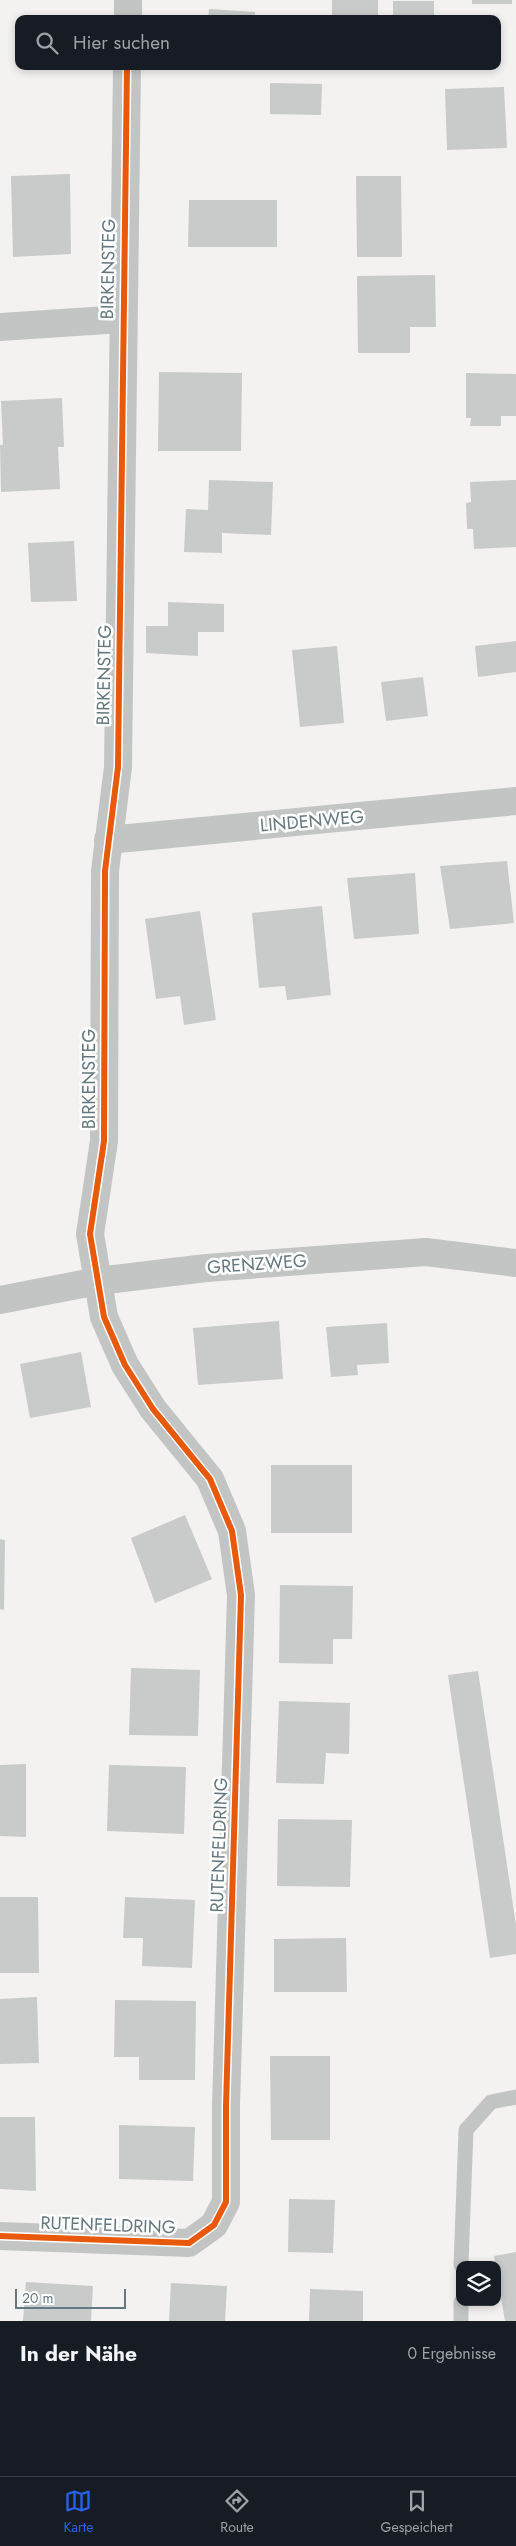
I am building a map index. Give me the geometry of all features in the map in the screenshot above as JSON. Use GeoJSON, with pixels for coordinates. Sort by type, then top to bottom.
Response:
{"type":"FeatureCollection","features":[{"type":"Feature","properties":{"kind":"street"},"geometry":{"type":"LineString","coordinates":[[128,0],[128,15]]}},
{"type":"Feature","properties":{"kind":"street","name":"BIRKENSTEG"},"geometry":{"type":"LineString","coordinates":[[98,1281],[90,1234],[104,1141],[105,871],[118,767],[122,319],[127,70]]}},
{"type":"Feature","properties":{"kind":"street"},"geometry":{"type":"LineString","coordinates":[[0,327],[122,319]]}},
{"type":"Feature","properties":{"kind":"street","name":"LINDENWEG"},"geometry":{"type":"LineString","coordinates":[[108,840],[516,801]]}},
{"type":"Feature","properties":{"kind":"street","name":"GRENZWEG"},"geometry":{"type":"LineString","coordinates":[[0,1300],[98,1281],[206,1268],[426,1252],[516,1262]]}},
{"type":"Feature","properties":{"kind":"street","name":"RUTENFELDRING"},"geometry":{"type":"LineString","coordinates":[[0,2236],[189,2243],[214,2225],[226,2202],[226,2106],[240,1586],[232,1531],[210,1479],[153,1409],[125,1365],[104,1317],[98,1281]]}},
{"type":"Feature","properties":{"kind":"lane"},"geometry":{"type":"LineString","coordinates":[[461,2261],[466,2130],[491,2102],[516,2097]]}},
{"type":"Feature","properties":{"kind":"lane"},"geometry":{"type":"LineString","coordinates":[[461,2306],[461,2321]]}},
{"type":"Feature","properties":{"kind":"building"},"geometry":{"type":"Polygon","coordinates":[[[332,0],[378,0],[378,15],[332,15],[332,0]]]}},
{"type":"Feature","properties":{"kind":"building"},"geometry":{"type":"Polygon","coordinates":[[[472,0],[512,0],[512,4],[472,4],[472,0]]]}},
{"type":"Feature","properties":{"kind":"building"},"geometry":{"type":"Polygon","coordinates":[[[393,1],[434,1],[434,15],[393,15],[393,1]]]}},
{"type":"Feature","properties":{"kind":"building"},"geometry":{"type":"Polygon","coordinates":[[[209,9],[255,12],[255,15],[208,15],[209,9]]]}},
{"type":"Feature","properties":{"kind":"building"},"geometry":{"type":"Polygon","coordinates":[[[270,83],[322,84],[321,115],[270,114],[270,83]]]}},
{"type":"Feature","properties":{"kind":"building"},"geometry":{"type":"Polygon","coordinates":[[[504,87],[507,148],[447,150],[445,89],[504,87]]]}},
{"type":"Feature","properties":{"kind":"building"},"geometry":{"type":"Polygon","coordinates":[[[70,174],[71,254],[13,257],[11,176],[70,174]]]}},
{"type":"Feature","properties":{"kind":"building"},"geometry":{"type":"Polygon","coordinates":[[[356,176],[401,176],[402,257],[357,257],[356,176]]]}},
{"type":"Feature","properties":{"kind":"building"},"geometry":{"type":"Polygon","coordinates":[[[189,200],[277,200],[277,247],[188,247],[189,200]]]}},
{"type":"Feature","properties":{"kind":"building"},"geometry":{"type":"Polygon","coordinates":[[[435,275],[436,327],[410,327],[410,353],[358,353],[357,276],[435,275]]]}},
{"type":"Feature","properties":{"kind":"building"},"geometry":{"type":"Polygon","coordinates":[[[159,372],[242,373],[241,451],[158,451],[159,372]]]}},
{"type":"Feature","properties":{"kind":"building"},"geometry":{"type":"Polygon","coordinates":[[[466,373],[516,374],[516,416],[501,416],[501,426],[470,426],[471,418],[466,418],[466,373]]]}},
{"type":"Feature","properties":{"kind":"building"},"geometry":{"type":"Polygon","coordinates":[[[62,398],[64,447],[58,447],[60,489],[1,492],[0,445],[3,445],[1,401],[62,398]]]}},
{"type":"Feature","properties":{"kind":"building"},"geometry":{"type":"Polygon","coordinates":[[[209,480],[273,482],[271,535],[222,533],[222,553],[184,552],[186,509],[208,510],[209,480]]]}},
{"type":"Feature","properties":{"kind":"building"},"geometry":{"type":"Polygon","coordinates":[[[516,480],[516,547],[474,549],[473,529],[467,529],[466,503],[471,502],[470,482],[516,480]]]}},
{"type":"Feature","properties":{"kind":"building"},"geometry":{"type":"Polygon","coordinates":[[[74,541],[77,601],[31,602],[28,543],[74,541]]]}},
{"type":"Feature","properties":{"kind":"building"},"geometry":{"type":"Polygon","coordinates":[[[168,602],[224,604],[224,632],[198,632],[198,656],[146,653],[146,626],[168,626],[168,602]]]}},
{"type":"Feature","properties":{"kind":"building"},"geometry":{"type":"Polygon","coordinates":[[[516,641],[516,672],[478,677],[475,646],[516,641]]]}},
{"type":"Feature","properties":{"kind":"building"},"geometry":{"type":"Polygon","coordinates":[[[337,646],[344,723],[300,727],[292,650],[337,646]]]}},
{"type":"Feature","properties":{"kind":"building"},"geometry":{"type":"Polygon","coordinates":[[[423,677],[428,716],[386,721],[381,682],[423,677]]]}},
{"type":"Feature","properties":{"kind":"building"},"geometry":{"type":"Polygon","coordinates":[[[507,861],[514,923],[450,929],[440,866],[507,861]]]}},
{"type":"Feature","properties":{"kind":"building"},"geometry":{"type":"Polygon","coordinates":[[[415,873],[419,934],[354,939],[347,878],[415,873]]]}},
{"type":"Feature","properties":{"kind":"building"},"geometry":{"type":"Polygon","coordinates":[[[322,906],[331,995],[287,1000],[285,986],[259,988],[252,913],[322,906]]]}},
{"type":"Feature","properties":{"kind":"building"},"geometry":{"type":"Polygon","coordinates":[[[200,911],[216,1020],[184,1025],[180,996],[156,999],[145,919],[200,911]]]}},
{"type":"Feature","properties":{"kind":"building"},"geometry":{"type":"Polygon","coordinates":[[[279,1321],[283,1379],[198,1385],[193,1328],[279,1321]]]}},
{"type":"Feature","properties":{"kind":"building"},"geometry":{"type":"Polygon","coordinates":[[[387,1323],[389,1363],[357,1365],[358,1375],[331,1377],[326,1327],[387,1323]]]}},
{"type":"Feature","properties":{"kind":"building"},"geometry":{"type":"Polygon","coordinates":[[[81,1352],[91,1407],[30,1418],[20,1364],[81,1352]]]}},
{"type":"Feature","properties":{"kind":"building"},"geometry":{"type":"Polygon","coordinates":[[[271,1465],[352,1465],[352,1533],[271,1533],[271,1465]]]}},
{"type":"Feature","properties":{"kind":"building"},"geometry":{"type":"Polygon","coordinates":[[[185,1515],[212,1579],[155,1603],[131,1538],[185,1515]]]}},
{"type":"Feature","properties":{"kind":"building"},"geometry":{"type":"Polygon","coordinates":[[[0,1539],[5,1540],[4,1610],[0,1609],[0,1539]]]}},
{"type":"Feature","properties":{"kind":"building"},"geometry":{"type":"Polygon","coordinates":[[[280,1585],[353,1586],[352,1639],[333,1639],[333,1664],[279,1663],[280,1585]]]}},
{"type":"Feature","properties":{"kind":"building"},"geometry":{"type":"Polygon","coordinates":[[[131,1668],[200,1670],[198,1736],[129,1735],[131,1668]]]}},
{"type":"Feature","properties":{"kind":"building"},"geometry":{"type":"Polygon","coordinates":[[[478,1671],[516,1925],[516,1954],[490,1958],[448,1675],[478,1671]]]}},
{"type":"Feature","properties":{"kind":"building"},"geometry":{"type":"Polygon","coordinates":[[[279,1701],[350,1703],[349,1754],[326,1753],[324,1784],[276,1783],[279,1701]]]}},
{"type":"Feature","properties":{"kind":"building"},"geometry":{"type":"Polygon","coordinates":[[[26,1764],[26,1837],[0,1836],[0,1765],[26,1764]]]}},
{"type":"Feature","properties":{"kind":"building"},"geometry":{"type":"Polygon","coordinates":[[[109,1765],[186,1767],[184,1834],[107,1831],[109,1765]]]}},
{"type":"Feature","properties":{"kind":"building"},"geometry":{"type":"Polygon","coordinates":[[[278,1819],[352,1820],[350,1887],[277,1886],[278,1819]]]}},
{"type":"Feature","properties":{"kind":"building"},"geometry":{"type":"Polygon","coordinates":[[[0,1897],[38,1897],[39,1973],[0,1973],[0,1897]]]}},
{"type":"Feature","properties":{"kind":"building"},"geometry":{"type":"Polygon","coordinates":[[[125,1897],[195,1900],[192,1968],[142,1966],[143,1938],[123,1938],[125,1897]]]}},
{"type":"Feature","properties":{"kind":"building"},"geometry":{"type":"Polygon","coordinates":[[[346,1938],[347,1992],[274,1992],[274,1939],[346,1938]]]}},
{"type":"Feature","properties":{"kind":"building"},"geometry":{"type":"Polygon","coordinates":[[[37,1997],[39,2063],[0,2064],[0,1999],[37,1997]]]}},
{"type":"Feature","properties":{"kind":"building"},"geometry":{"type":"Polygon","coordinates":[[[115,2000],[196,2001],[195,2080],[139,2080],[139,2057],[114,2057],[115,2000]]]}},
{"type":"Feature","properties":{"kind":"building"},"geometry":{"type":"Polygon","coordinates":[[[270,2056],[330,2056],[330,2140],[271,2140],[270,2056]]]}},
{"type":"Feature","properties":{"kind":"building"},"geometry":{"type":"Polygon","coordinates":[[[0,2117],[35,2117],[36,2191],[0,2189],[0,2117]]]}},
{"type":"Feature","properties":{"kind":"building"},"geometry":{"type":"Polygon","coordinates":[[[119,2125],[195,2127],[193,2181],[119,2179],[119,2125]]]}},
{"type":"Feature","properties":{"kind":"building"},"geometry":{"type":"Polygon","coordinates":[[[289,2199],[335,2200],[333,2253],[288,2252],[289,2199]]]}},
{"type":"Feature","properties":{"kind":"building"},"geometry":{"type":"Polygon","coordinates":[[[516,2252],[516,2321],[505,2321],[501,2297],[501,2261],[495,2261],[494,2256],[516,2252]]]}},
{"type":"Feature","properties":{"kind":"building"},"geometry":{"type":"Polygon","coordinates":[[[26,2282],[93,2286],[91,2321],[23,2321],[26,2282]]]}},
{"type":"Feature","properties":{"kind":"building"},"geometry":{"type":"Polygon","coordinates":[[[171,2283],[227,2286],[225,2321],[169,2321],[171,2283]]]}},
{"type":"Feature","properties":{"kind":"building"},"geometry":{"type":"Polygon","coordinates":[[[310,2289],[363,2291],[363,2321],[309,2321],[310,2289]]]}},
{"type":"Feature","properties":{"kind":"cycle path"},"geometry":{"type":"LineString","coordinates":[[0,2236],[189,2243],[214,2225],[226,2202],[226,2106],[241,1595],[232,1531],[210,1479],[153,1409],[125,1365],[104,1317],[90,1234],[104,1141],[105,871],[118,767],[127,70]]}}]}
